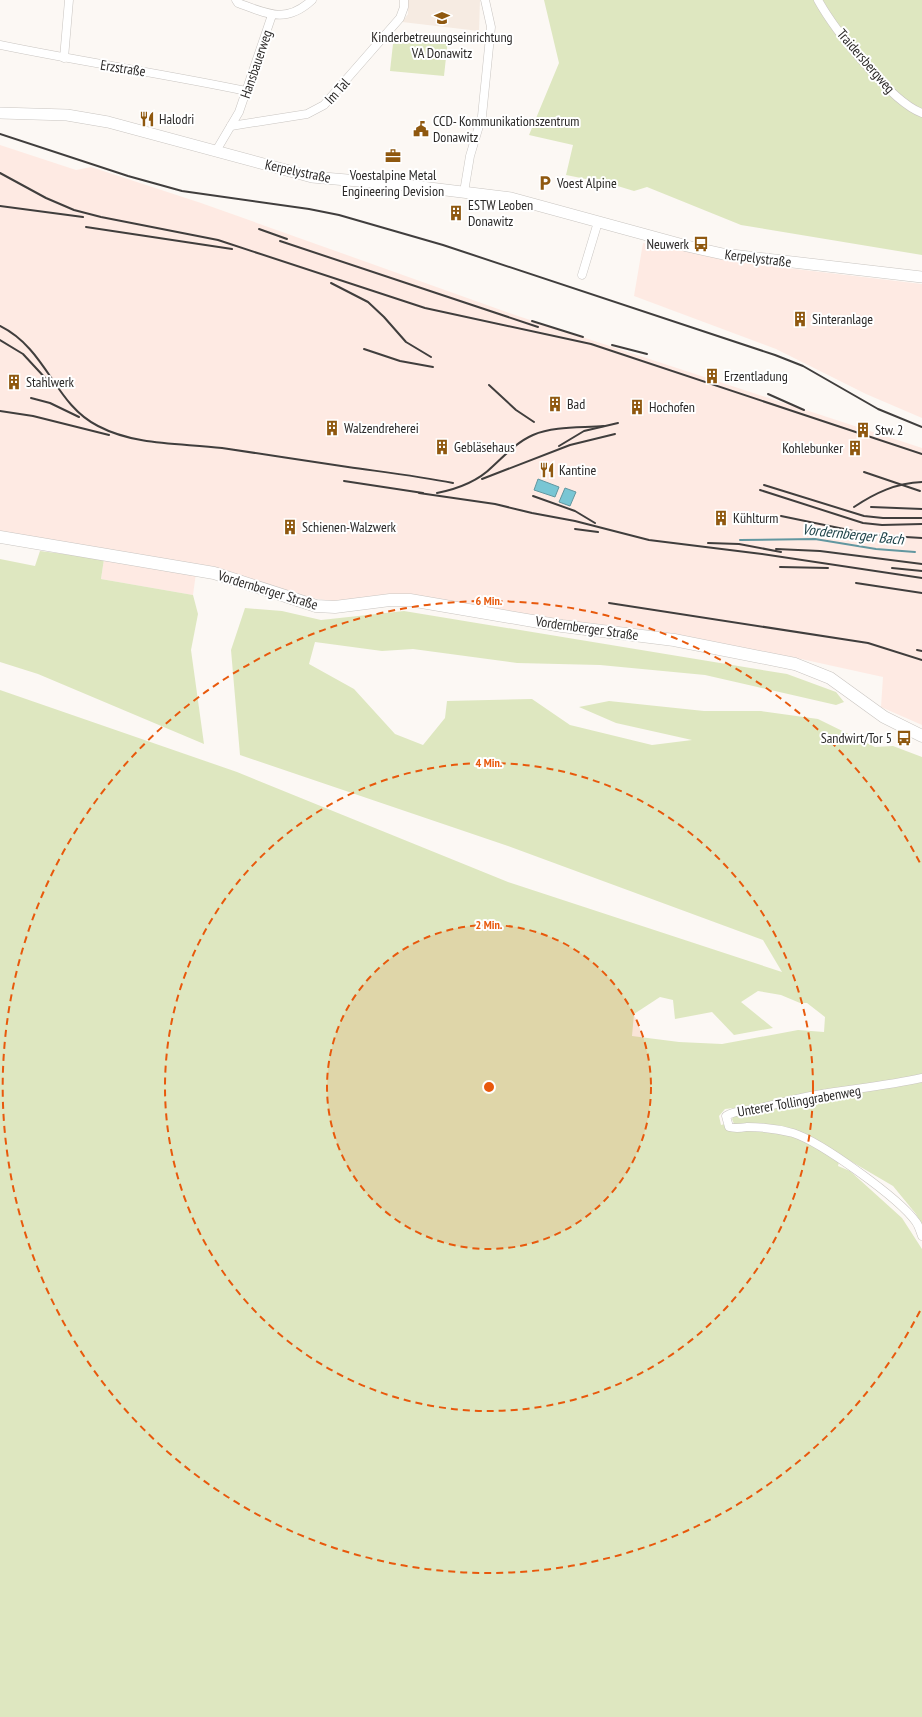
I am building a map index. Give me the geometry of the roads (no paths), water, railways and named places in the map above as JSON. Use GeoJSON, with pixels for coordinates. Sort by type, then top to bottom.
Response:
{"type":"FeatureCollection","features":[{"type":"Feature","properties":{"kind":"main road","name":"Kerpelystraße"},"geometry":{"type":"LineString","coordinates":[[0,113],[66,115],[108,122],[295,174],[312,177],[511,198],[692,248],[723,254],[922,277]]}},
{"type":"Feature","properties":{"kind":"main road","name":"Vordernberger Straße"},"geometry":{"type":"LineString","coordinates":[[0,537],[214,572],[316,606],[335,607],[390,600],[410,600],[562,626],[674,640],[795,664],[819,673],[840,684],[884,717],[922,736]]}},
{"type":"Feature","properties":{"kind":"street"},"geometry":{"type":"LineString","coordinates":[[64,58],[69,0]]}},
{"type":"Feature","properties":{"kind":"street"},"geometry":{"type":"LineString","coordinates":[[236,0],[238,3],[272,15]]}},
{"type":"Feature","properties":{"kind":"street","name":"Hansbauerweg"},"geometry":{"type":"LineString","coordinates":[[216,151],[239,112],[272,15],[296,12],[312,0]]}},
{"type":"Feature","properties":{"kind":"street","name":"Im Tal"},"geometry":{"type":"LineString","coordinates":[[231,126],[308,114],[317,111],[324,105],[400,18],[404,8],[404,0]]}},
{"type":"Feature","properties":{"kind":"street"},"geometry":{"type":"LineString","coordinates":[[464,192],[470,156],[482,116],[491,27],[485,0]]}},
{"type":"Feature","properties":{"kind":"street","name":"Traidersbergweg"},"geometry":{"type":"LineString","coordinates":[[818,0],[828,18],[890,91],[922,113]]}},
{"type":"Feature","properties":{"kind":"street","name":"Erzstraße"},"geometry":{"type":"LineString","coordinates":[[0,45],[64,58],[171,75],[246,91]]}},
{"type":"Feature","properties":{"kind":"street"},"geometry":{"type":"LineString","coordinates":[[582,275],[598,222]]}},
{"type":"Feature","properties":{"kind":"street","name":"Unterer Tollinggrabenweg"},"geometry":{"type":"LineString","coordinates":[[922,1078],[884,1086],[784,1101],[756,1109],[731,1113],[726,1116],[726,1120],[730,1127],[735,1129],[760,1128],[780,1130],[811,1141],[845,1163],[897,1202],[916,1222],[922,1236]]}},
{"type":"Feature","properties":{"kind":"water"},"geometry":{"type":"Polygon","coordinates":[[[538,479],[559,487],[555,497],[534,490],[538,479]]]}},
{"type":"Feature","properties":{"kind":"water"},"geometry":{"type":"Polygon","coordinates":[[[565,488],[576,492],[570,506],[559,502],[565,488]]]}},
{"type":"Feature","properties":{"kind":"waterway","name":"Vordernberger Bach"},"geometry":{"type":"LineString","coordinates":[[740,540],[815,539],[876,549],[915,552]]}},
{"type":"Feature","properties":{"kind":"railway"},"geometry":{"type":"LineString","coordinates":[[0,134],[128,176],[182,191],[309,209],[339,215],[443,245],[775,355],[803,366],[878,409],[922,427]]}},
{"type":"Feature","properties":{"kind":"railway"},"geometry":{"type":"LineString","coordinates":[[0,173],[46,198],[74,210],[101,217],[218,240],[425,308],[591,344],[922,454]]}},
{"type":"Feature","properties":{"kind":"railway"},"geometry":{"type":"LineString","coordinates":[[0,206],[83,217]]}},
{"type":"Feature","properties":{"kind":"railway"},"geometry":{"type":"LineString","coordinates":[[86,227],[232,249]]}},
{"type":"Feature","properties":{"kind":"railway"},"geometry":{"type":"LineString","coordinates":[[259,229],[287,239]]}},
{"type":"Feature","properties":{"kind":"railway"},"geometry":{"type":"LineString","coordinates":[[280,241],[538,327]]}},
{"type":"Feature","properties":{"kind":"railway"},"geometry":{"type":"LineString","coordinates":[[331,283],[368,302],[384,317],[406,342],[431,357]]}},
{"type":"Feature","properties":{"kind":"railway"},"geometry":{"type":"LineString","coordinates":[[532,321],[583,337]]}},
{"type":"Feature","properties":{"kind":"railway"},"geometry":{"type":"LineString","coordinates":[[0,326],[16,336],[29,349],[60,391],[83,416],[98,426],[113,432],[128,437],[159,443],[222,448],[453,483]]}},
{"type":"Feature","properties":{"kind":"railway"},"geometry":{"type":"LineString","coordinates":[[0,340],[23,354],[48,381]]}},
{"type":"Feature","properties":{"kind":"railway"},"geometry":{"type":"LineString","coordinates":[[612,345],[647,354]]}},
{"type":"Feature","properties":{"kind":"railway"},"geometry":{"type":"LineString","coordinates":[[364,349],[400,361],[433,367]]}},
{"type":"Feature","properties":{"kind":"railway"},"geometry":{"type":"LineString","coordinates":[[489,385],[516,410],[534,422]]}},
{"type":"Feature","properties":{"kind":"railway"},"geometry":{"type":"LineString","coordinates":[[768,394],[804,410]]}},
{"type":"Feature","properties":{"kind":"railway"},"geometry":{"type":"LineString","coordinates":[[31,398],[50,403],[79,417]]}},
{"type":"Feature","properties":{"kind":"railway"},"geometry":{"type":"LineString","coordinates":[[0,411],[33,416],[109,435]]}},
{"type":"Feature","properties":{"kind":"railway"},"geometry":{"type":"LineString","coordinates":[[559,446],[584,431],[618,423]]}},
{"type":"Feature","properties":{"kind":"railway"},"geometry":{"type":"LineString","coordinates":[[437,493],[459,487],[480,477],[516,445],[533,435],[550,430],[604,426]]}},
{"type":"Feature","properties":{"kind":"railway"},"geometry":{"type":"LineString","coordinates":[[482,479],[570,445],[615,434]]}},
{"type":"Feature","properties":{"kind":"railway"},"geometry":{"type":"LineString","coordinates":[[864,472],[920,491]]}},
{"type":"Feature","properties":{"kind":"railway"},"geometry":{"type":"LineString","coordinates":[[344,481],[423,493]]}},
{"type":"Feature","properties":{"kind":"railway"},"geometry":{"type":"LineString","coordinates":[[854,507],[870,497],[886,490],[903,484],[922,482]]}},
{"type":"Feature","properties":{"kind":"railway"},"geometry":{"type":"LineString","coordinates":[[764,485],[864,516],[883,518],[922,518]]}},
{"type":"Feature","properties":{"kind":"railway"},"geometry":{"type":"LineString","coordinates":[[760,490],[863,523],[882,525],[922,524]]}},
{"type":"Feature","properties":{"kind":"railway"},"geometry":{"type":"LineString","coordinates":[[419,493],[495,504],[575,521],[649,540],[762,554],[922,578]]}},
{"type":"Feature","properties":{"kind":"railway"},"geometry":{"type":"LineString","coordinates":[[533,496],[575,511],[595,523]]}},
{"type":"Feature","properties":{"kind":"railway"},"geometry":{"type":"LineString","coordinates":[[871,507],[922,509]]}},
{"type":"Feature","properties":{"kind":"railway"},"geometry":{"type":"LineString","coordinates":[[781,516],[873,535],[922,538]]}},
{"type":"Feature","properties":{"kind":"railway"},"geometry":{"type":"LineString","coordinates":[[575,529],[598,532]]}},
{"type":"Feature","properties":{"kind":"railway"},"geometry":{"type":"LineString","coordinates":[[708,543],[739,544],[781,552]]}},
{"type":"Feature","properties":{"kind":"railway"},"geometry":{"type":"LineString","coordinates":[[776,549],[820,551],[922,564]]}},
{"type":"Feature","properties":{"kind":"railway"},"geometry":{"type":"LineString","coordinates":[[780,567],[828,568]]}},
{"type":"Feature","properties":{"kind":"railway"},"geometry":{"type":"LineString","coordinates":[[892,568],[922,571]]}},
{"type":"Feature","properties":{"kind":"railway"},"geometry":{"type":"LineString","coordinates":[[856,583],[922,593]]}},
{"type":"Feature","properties":{"kind":"railway"},"geometry":{"type":"LineString","coordinates":[[609,603],[868,643],[922,660]]}},
{"type":"Feature","properties":{"kind":"railway"},"geometry":{"type":"LineString","coordinates":[[917,650],[922,651]]}},
{"type":"Feature","properties":{"kind":"place","name":"Kinderbetreuungseinrichtung VA Donawitz"},"geometry":{"type":"Point","coordinates":[442,18]}},
{"type":"Feature","properties":{"kind":"place","name":"Halodri"},"geometry":{"type":"Point","coordinates":[147,119]}},
{"type":"Feature","properties":{"kind":"place","name":"CCD- Kommunikationszentrum Donawitz"},"geometry":{"type":"Point","coordinates":[421,129]}},
{"type":"Feature","properties":{"kind":"place","name":"Voestalpine Metal Engineering Devision"},"geometry":{"type":"Point","coordinates":[393,156]}},
{"type":"Feature","properties":{"kind":"place","name":"Voest Alpine"},"geometry":{"type":"Point","coordinates":[545,183]}},
{"type":"Feature","properties":{"kind":"place","name":"ESTW Leoben Donawitz"},"geometry":{"type":"Point","coordinates":[456,213]}},
{"type":"Feature","properties":{"kind":"place","name":"Neuwerk"},"geometry":{"type":"Point","coordinates":[701,244]}},
{"type":"Feature","properties":{"kind":"place","name":"Sinteranlage"},"geometry":{"type":"Point","coordinates":[800,319]}},
{"type":"Feature","properties":{"kind":"place","name":"Erzentladung"},"geometry":{"type":"Point","coordinates":[712,376]}},
{"type":"Feature","properties":{"kind":"place","name":"Stahlwerk"},"geometry":{"type":"Point","coordinates":[14,382]}},
{"type":"Feature","properties":{"kind":"place","name":"Bad"},"geometry":{"type":"Point","coordinates":[555,404]}},
{"type":"Feature","properties":{"kind":"place","name":"Hochofen"},"geometry":{"type":"Point","coordinates":[637,407]}},
{"type":"Feature","properties":{"kind":"place","name":"Walzendreherei"},"geometry":{"type":"Point","coordinates":[332,428]}},
{"type":"Feature","properties":{"kind":"place","name":"Stw. 2"},"geometry":{"type":"Point","coordinates":[863,430]}},
{"type":"Feature","properties":{"kind":"place","name":"Gebläsehaus"},"geometry":{"type":"Point","coordinates":[442,447]}},
{"type":"Feature","properties":{"kind":"place","name":"Kohlebunker"},"geometry":{"type":"Point","coordinates":[855,448]}},
{"type":"Feature","properties":{"kind":"place","name":"Kantine"},"geometry":{"type":"Point","coordinates":[547,470]}},
{"type":"Feature","properties":{"kind":"place","name":"Kühlturm"},"geometry":{"type":"Point","coordinates":[721,518]}},
{"type":"Feature","properties":{"kind":"place","name":"Schienen-Walzwerk"},"geometry":{"type":"Point","coordinates":[290,527]}},
{"type":"Feature","properties":{"kind":"place","name":"Sandwirt/Tor 5"},"geometry":{"type":"Point","coordinates":[904,738]}}]}
